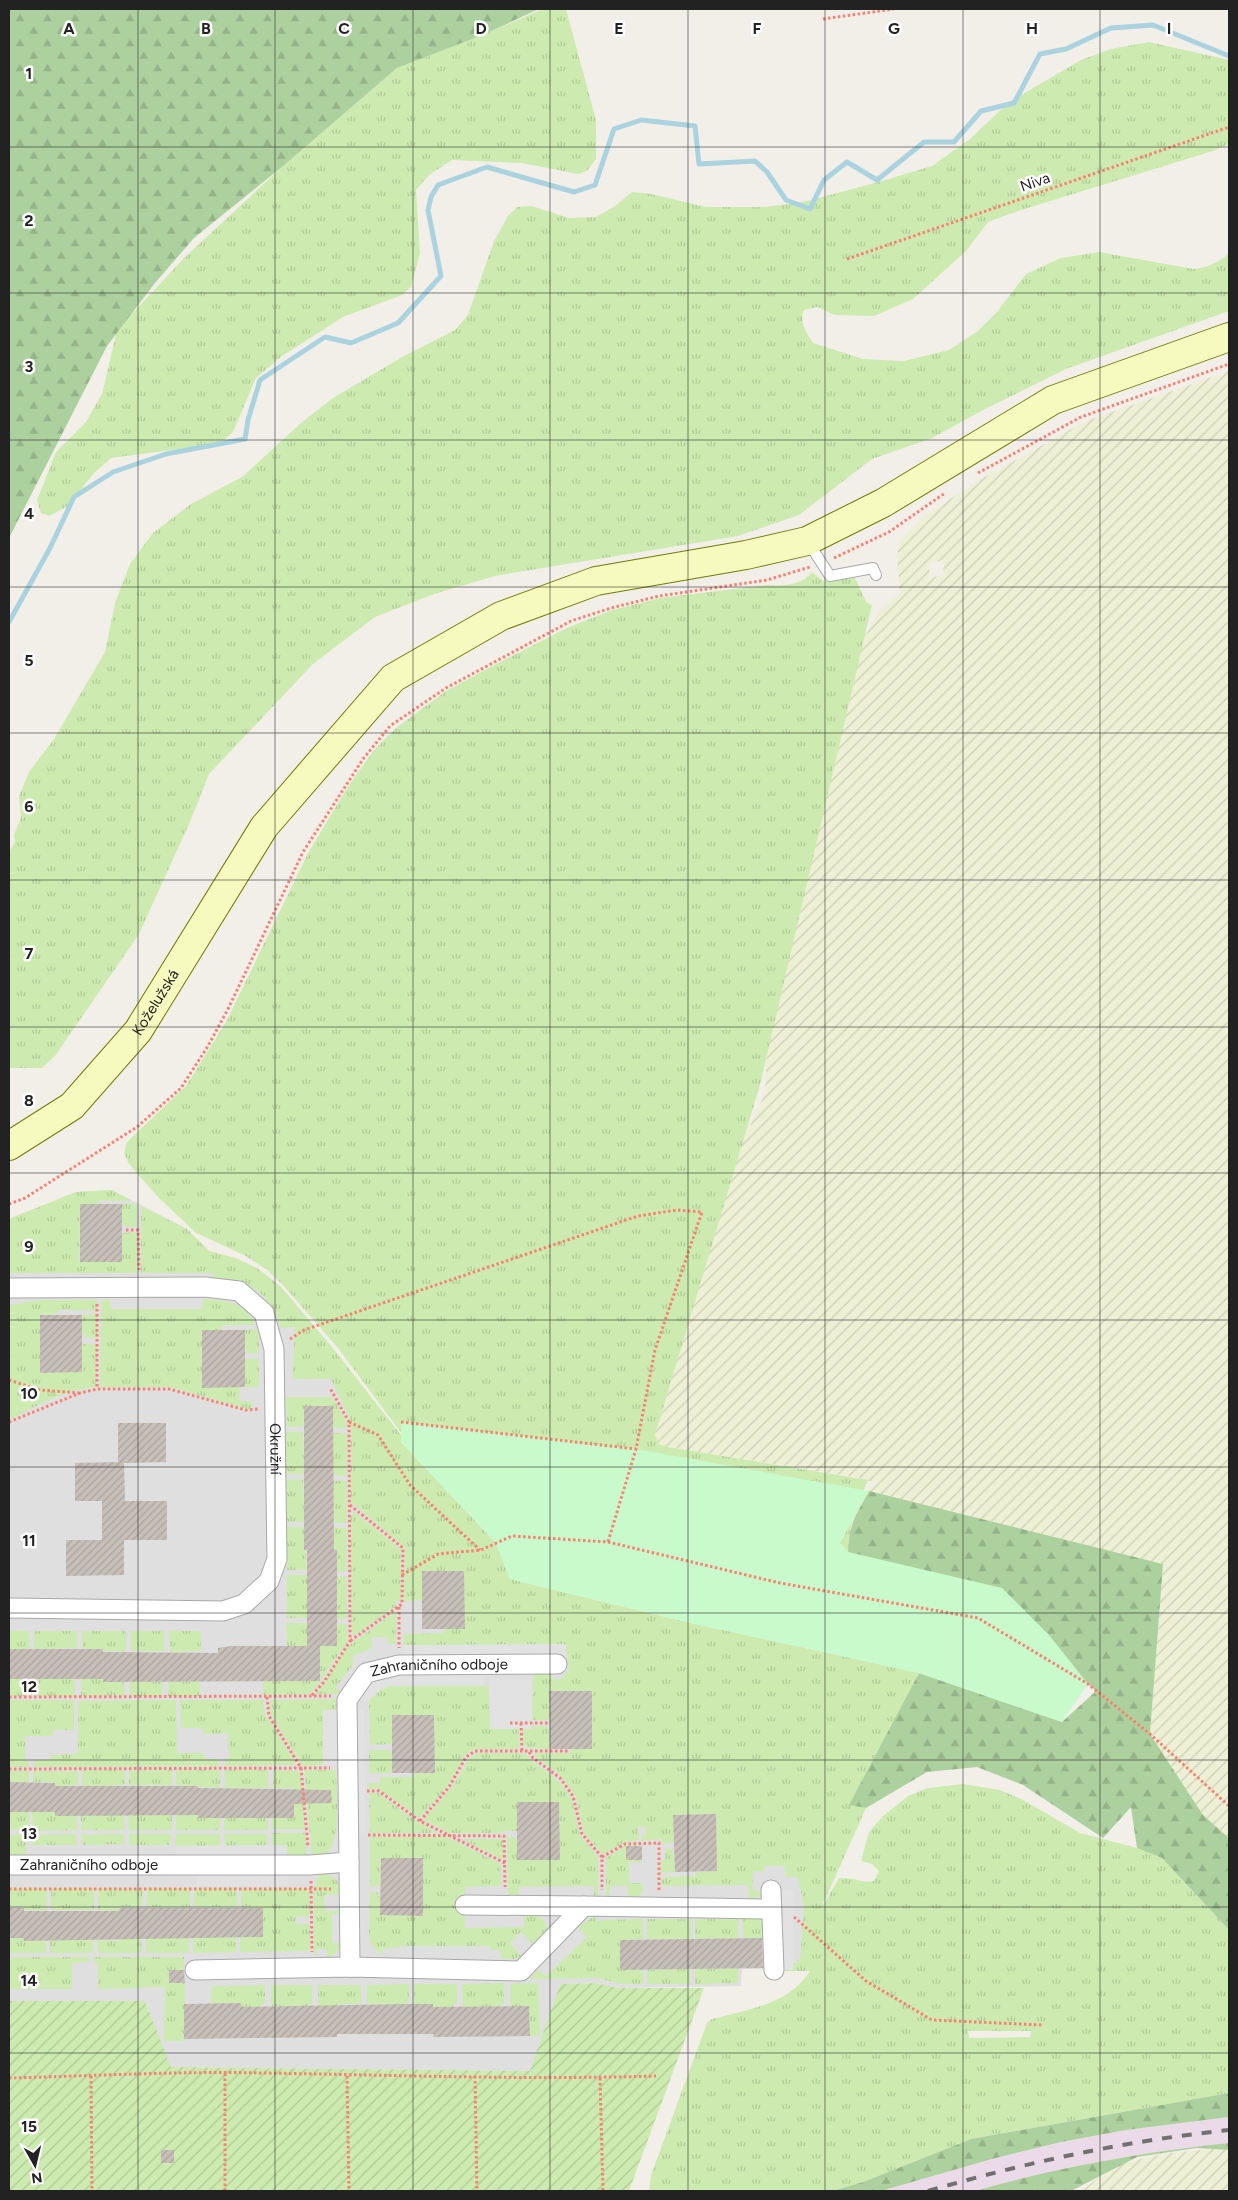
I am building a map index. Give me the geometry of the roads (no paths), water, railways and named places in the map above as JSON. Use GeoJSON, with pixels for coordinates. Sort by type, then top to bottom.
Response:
{"type":"FeatureCollection","features":[{"type":"Feature","properties":{"kind":"main road","name":"Koželužská"},"geometry":{"type":"LineString","coordinates":[[9,1146],[72,1106],[138,1031],[264,827],[393,678],[501,616],[596,582],[746,555],[814,552],[883,503],[1053,400],[1229,336]]}},
{"type":"Feature","properties":{"kind":"street","name":"Okružní"},"geometry":{"type":"LineString","coordinates":[[9,1288],[97,1286],[206,1287],[239,1291],[264,1313],[274,1349],[277,1559],[269,1581],[244,1604],[223,1611],[9,1608]]}},
{"type":"Feature","properties":{"kind":"street","name":"Zahraničního odboje"},"geometry":{"type":"LineString","coordinates":[[9,1865],[310,1865],[349,1862],[347,1700],[366,1673],[400,1665],[557,1664]]}},
{"type":"Feature","properties":{"kind":"street"},"geometry":{"type":"LineString","coordinates":[[349,1862],[350,1967]]}},
{"type":"Feature","properties":{"kind":"street"},"geometry":{"type":"LineString","coordinates":[[465,1905],[660,1907],[771,1900],[774,1970]]}},
{"type":"Feature","properties":{"kind":"street"},"geometry":{"type":"LineString","coordinates":[[195,1970],[350,1967],[521,1972],[592,1907]]}},
{"type":"Feature","properties":{"kind":"lane"},"geometry":{"type":"LineString","coordinates":[[814,552],[830,576],[873,568],[876,575]]}},
{"type":"Feature","properties":{"kind":"waterway"},"geometry":{"type":"LineString","coordinates":[[9,622],[50,548],[74,497],[113,472],[166,454],[245,439],[248,420],[260,380],[325,337],[351,343],[398,323],[441,276],[428,210],[431,197],[438,185],[487,167],[574,192],[595,185],[614,129],[641,120],[695,126],[699,164],[755,161],[767,172],[786,200],[810,209],[824,180],[847,162],[877,180],[924,142],[954,142],[981,111],[1014,103],[1040,54],[1066,49],[1111,28],[1153,25],[1229,56]]}},
{"type":"Feature","properties":{"kind":"railway"},"geometry":{"type":"LineString","coordinates":[[928,2191],[1040,2162],[1114,2146],[1229,2130]]}}]}
